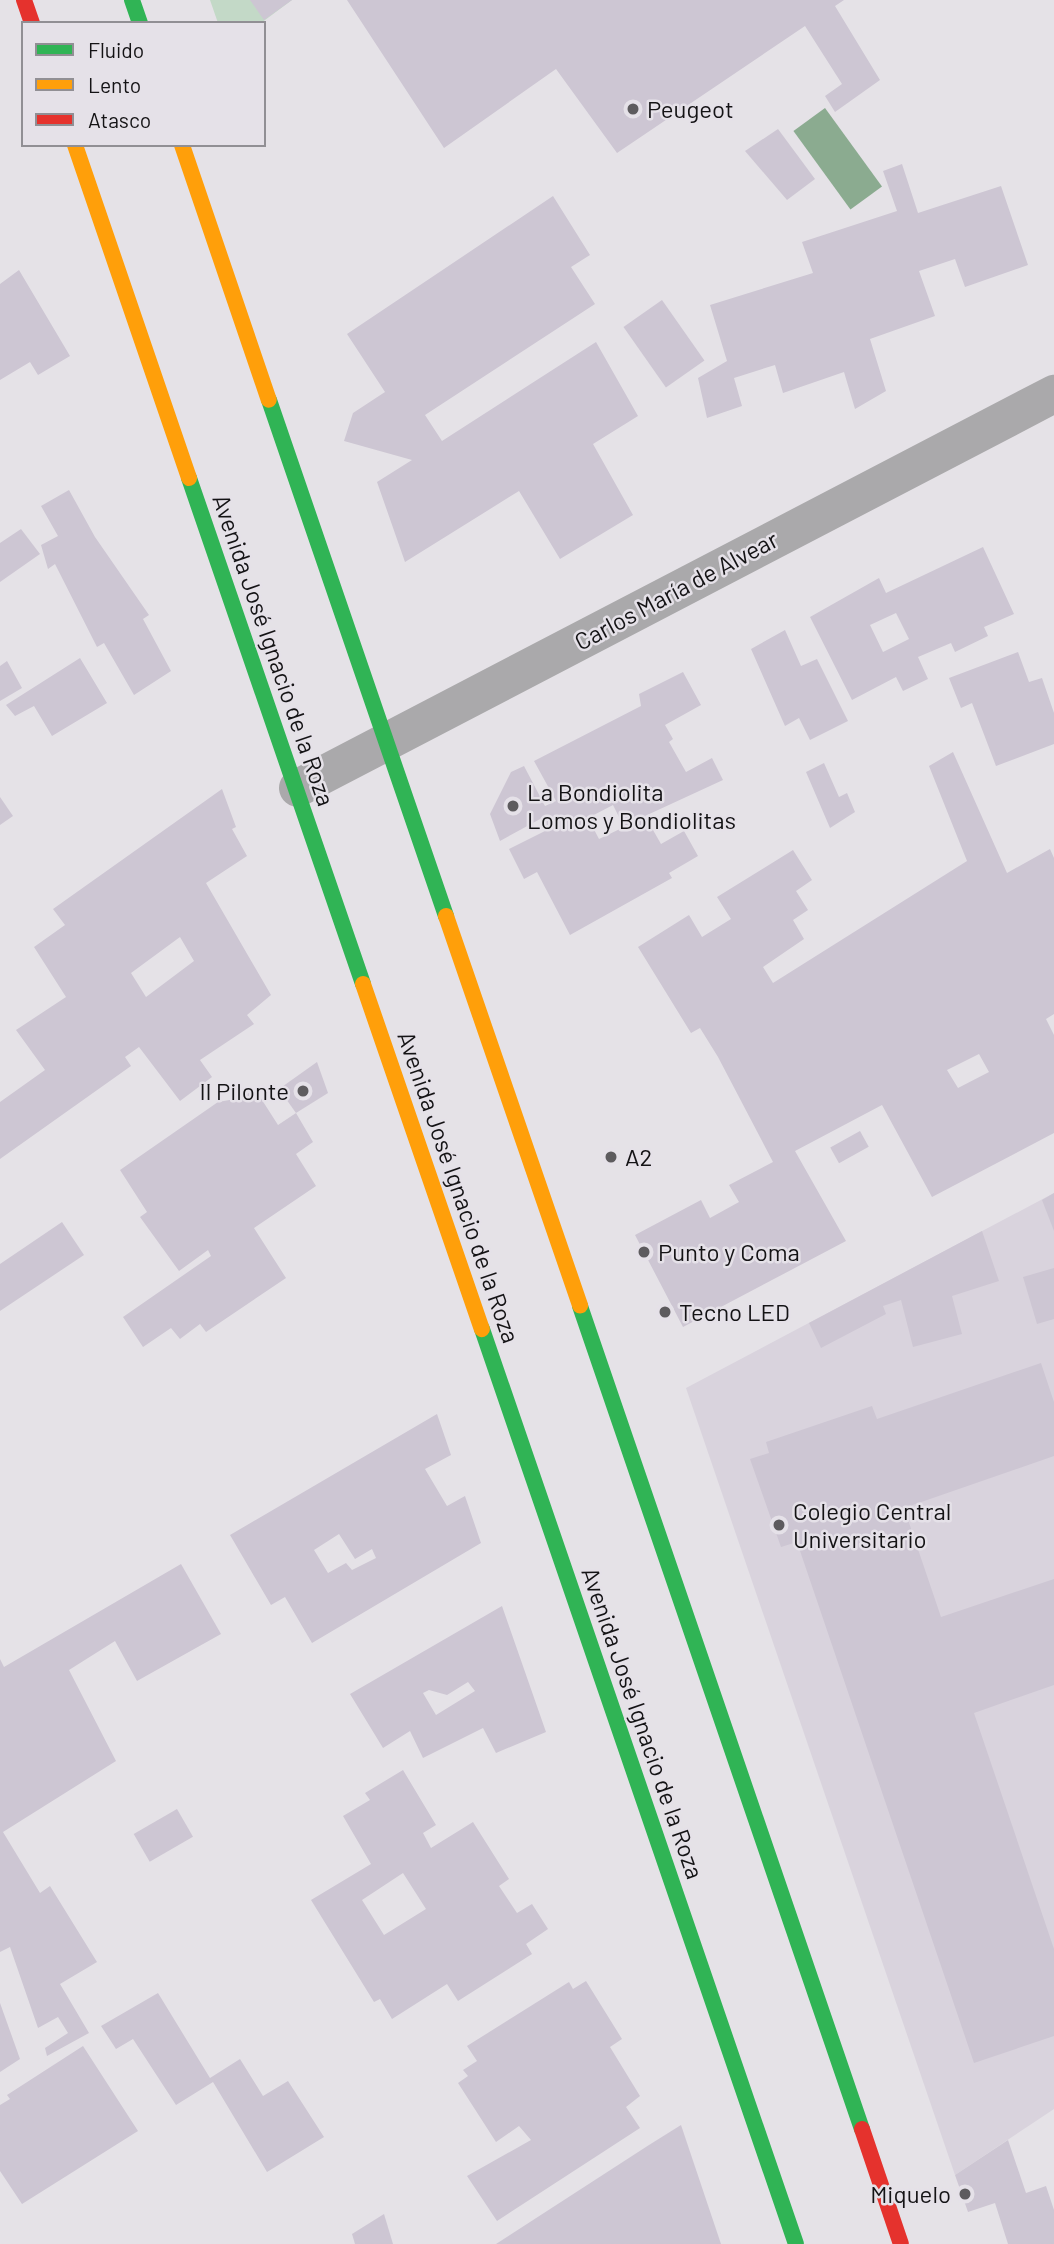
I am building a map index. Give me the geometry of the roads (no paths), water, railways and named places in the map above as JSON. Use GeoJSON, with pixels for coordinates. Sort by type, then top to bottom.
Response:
{"type":"FeatureCollection","features":[{"type":"Feature","properties":{"kind":"main road"},"geometry":{"type":"LineString","coordinates":[[24,0],[31,21]]}},
{"type":"Feature","properties":{"kind":"main road"},"geometry":{"type":"LineString","coordinates":[[132,0],[139,21]]}},
{"type":"Feature","properties":{"kind":"main road","name":"Avenida José Ignacio de la Roza"},"geometry":{"type":"LineString","coordinates":[[76,147],[796,2244]]}},
{"type":"Feature","properties":{"kind":"main road"},"geometry":{"type":"LineString","coordinates":[[183,147],[901,2244]]}},
{"type":"Feature","properties":{"kind":"street","name":"Carlos María de Alvear"},"geometry":{"type":"LineString","coordinates":[[298,788],[1054,394]]}},
{"type":"Feature","properties":{"kind":"place","name":"Peugeot"},"geometry":{"type":"Point","coordinates":[633,109]}},
{"type":"Feature","properties":{"kind":"place","name":"La Bondiolita Lomos y Bondiolitas"},"geometry":{"type":"Point","coordinates":[513,806]}},
{"type":"Feature","properties":{"kind":"place","name":"Il Pilonte"},"geometry":{"type":"Point","coordinates":[303,1091]}},
{"type":"Feature","properties":{"kind":"place","name":"A2"},"geometry":{"type":"Point","coordinates":[611,1157]}},
{"type":"Feature","properties":{"kind":"place","name":"Punto y Coma"},"geometry":{"type":"Point","coordinates":[644,1252]}},
{"type":"Feature","properties":{"kind":"place","name":"Tecno LED"},"geometry":{"type":"Point","coordinates":[665,1312]}},
{"type":"Feature","properties":{"kind":"place","name":"Colegio Central Universitario"},"geometry":{"type":"Point","coordinates":[779,1525]}},
{"type":"Feature","properties":{"kind":"place","name":"Miquelo"},"geometry":{"type":"Point","coordinates":[965,2194]}}]}
